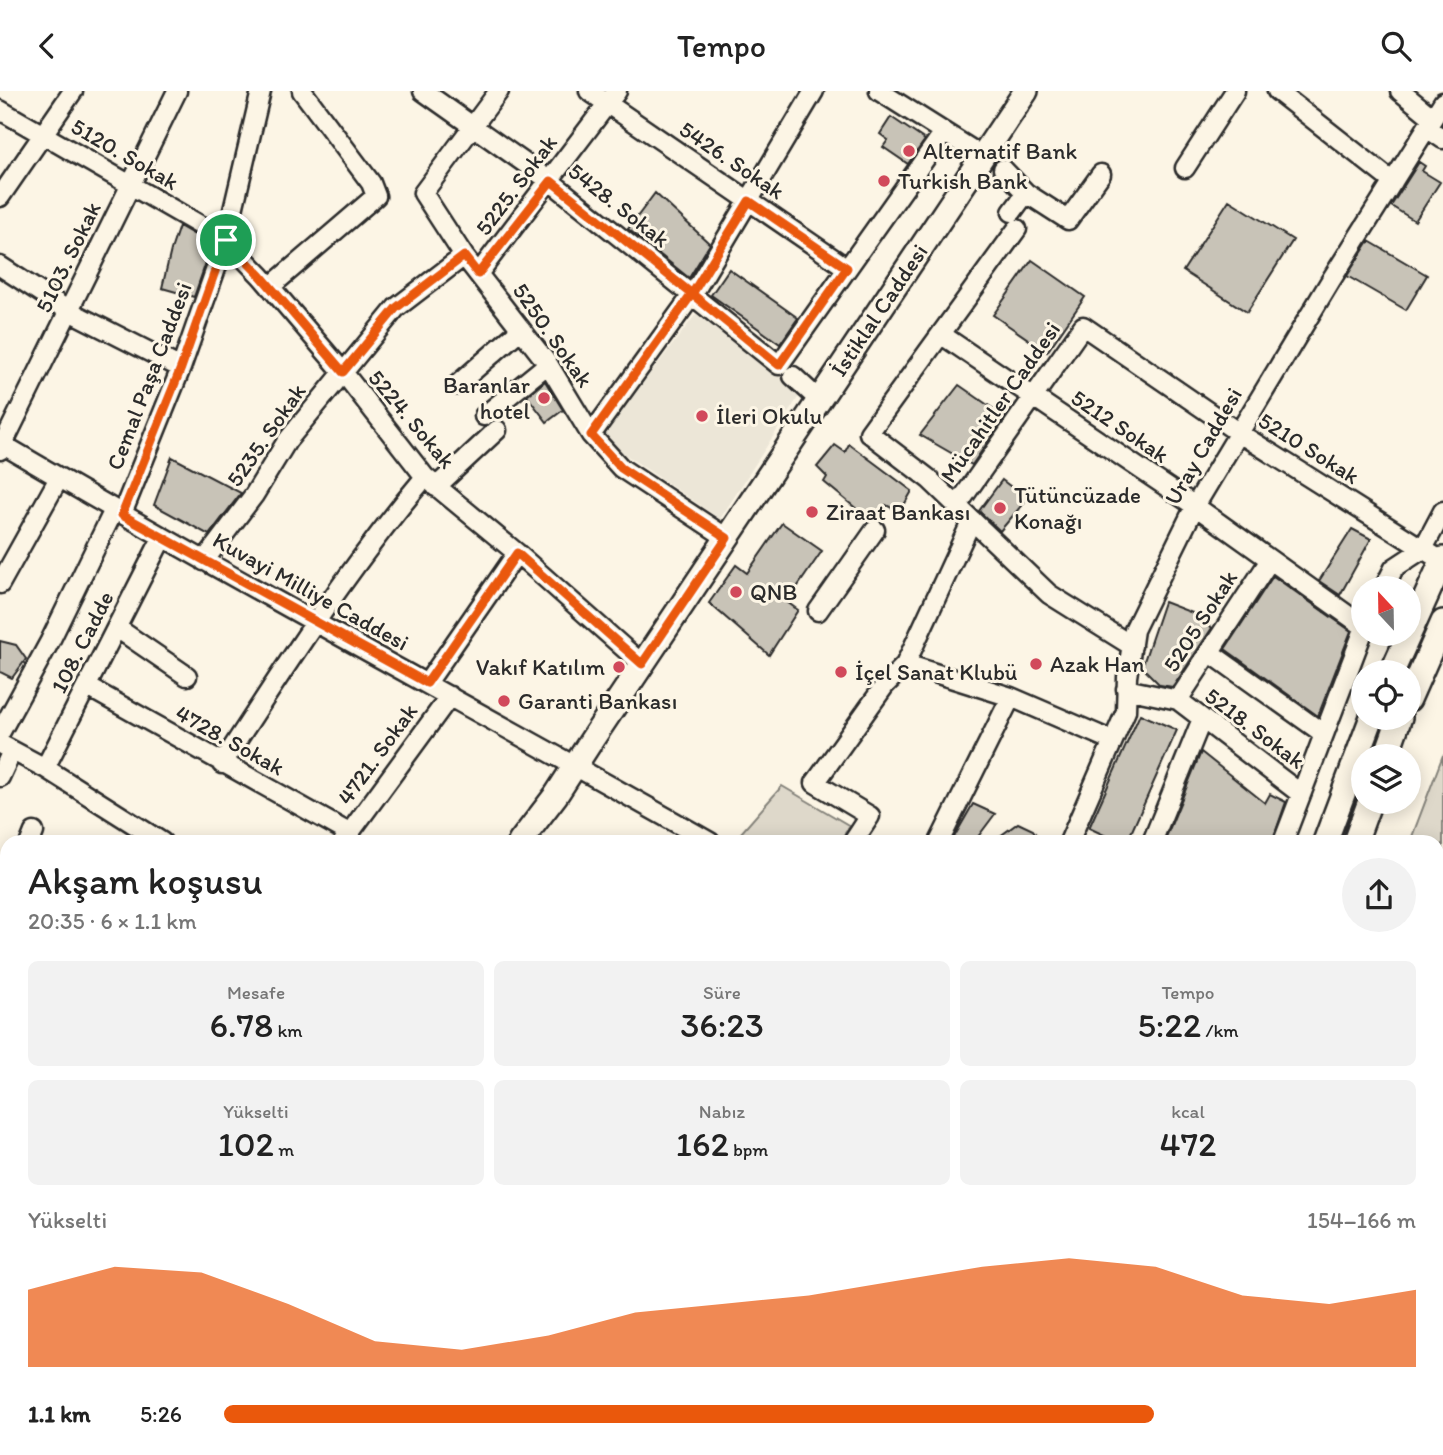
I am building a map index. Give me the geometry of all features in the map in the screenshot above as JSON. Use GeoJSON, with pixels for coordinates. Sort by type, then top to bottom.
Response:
{"type":"FeatureCollection","features":[{"type":"Feature","properties":{"kind":"main road","name":"İstiklal Caddesi"},"geometry":{"type":"LineString","coordinates":[[525,835],[576,766],[1026,91]]}},
{"type":"Feature","properties":{"kind":"main road"},"geometry":{"type":"LineString","coordinates":[[1397,660],[1436,556]]}},
{"type":"Feature","properties":{"kind":"main road"},"geometry":{"type":"LineString","coordinates":[[1421,672],[1443,622]]}},
{"type":"Feature","properties":{"kind":"main road"},"geometry":{"type":"LineString","coordinates":[[1328,835],[1367,730]]}},
{"type":"Feature","properties":{"kind":"main road"},"geometry":{"type":"LineString","coordinates":[[1358,835],[1365,814]]}},
{"type":"Feature","properties":{"kind":"street"},"geometry":{"type":"LineString","coordinates":[[0,197],[73,91]]}},
{"type":"Feature","properties":{"kind":"street","name":"5103. Sokak"},"geometry":{"type":"LineString","coordinates":[[1,446],[177,91]]}},
{"type":"Feature","properties":{"kind":"street","name":"Cemal Paşa Caddesi"},"geometry":{"type":"LineString","coordinates":[[0,733],[118,512],[181,368],[226,240],[261,91]]}},
{"type":"Feature","properties":{"kind":"street"},"geometry":{"type":"LineString","coordinates":[[270,286],[376,196],[370,183],[302,91]]}},
{"type":"Feature","properties":{"kind":"street","name":"5428. Sokak"},"geometry":{"type":"LineString","coordinates":[[423,91],[551,181],[786,371],[819,401]]}},
{"type":"Feature","properties":{"kind":"street"},"geometry":{"type":"LineString","coordinates":[[473,127],[499,91]]}},
{"type":"Feature","properties":{"kind":"street","name":"5426. Sokak"},"geometry":{"type":"LineString","coordinates":[[589,91],[613,98],[749,201],[847,268]]}},
{"type":"Feature","properties":{"kind":"street"},"geometry":{"type":"LineString","coordinates":[[591,435],[692,294],[814,91]]}},
{"type":"Feature","properties":{"kind":"street"},"geometry":{"type":"LineString","coordinates":[[879,91],[982,156]]}},
{"type":"Feature","properties":{"kind":"street"},"geometry":{"type":"LineString","coordinates":[[1185,168],[1235,91]]}},
{"type":"Feature","properties":{"kind":"street"},"geometry":{"type":"LineString","coordinates":[[1277,91],[1393,183]]}},
{"type":"Feature","properties":{"kind":"street"},"geometry":{"type":"LineString","coordinates":[[1400,91],[1443,139]]}},
{"type":"Feature","properties":{"kind":"street","name":"5225. Sokak"},"geometry":{"type":"LineString","coordinates":[[478,274],[613,98]]}},
{"type":"Feature","properties":{"kind":"street","name":"Uray Caddesi"},"geometry":{"type":"LineString","coordinates":[[1072,835],[1126,712],[1126,689],[1134,630],[1195,506],[1443,102]]}},
{"type":"Feature","properties":{"kind":"street","name":"5120. Sokak"},"geometry":{"type":"LineString","coordinates":[[0,110],[226,240]]}},
{"type":"Feature","properties":{"kind":"street","name":"5250. Sokak"},"geometry":{"type":"LineString","coordinates":[[473,127],[423,193],[464,256],[548,364],[591,435],[621,468],[727,538]]}},
{"type":"Feature","properties":{"kind":"street"},"geometry":{"type":"LineString","coordinates":[[786,371],[847,268],[944,132]]}},
{"type":"Feature","properties":{"kind":"street"},"geometry":{"type":"LineString","coordinates":[[1003,169],[1026,194],[1069,220],[1101,174]]}},
{"type":"Feature","properties":{"kind":"street"},"geometry":{"type":"LineString","coordinates":[[1026,194],[1015,221],[942,335],[869,433],[929,479],[1049,594],[1132,646]]}},
{"type":"Feature","properties":{"kind":"street","name":"5224. Sokak"},"geometry":{"type":"LineString","coordinates":[[226,240],[270,286],[343,372],[431,482],[517,553],[642,664]]}},
{"type":"Feature","properties":{"kind":"street","name":"5235. Sokak"},"geometry":{"type":"LineString","coordinates":[[204,561],[254,495],[287,441],[396,308],[464,256]]}},
{"type":"Feature","properties":{"kind":"street"},"geometry":{"type":"LineString","coordinates":[[0,265],[69,311],[181,368]]}},
{"type":"Feature","properties":{"kind":"street","name":"5210 Sokak"},"geometry":{"type":"LineString","coordinates":[[1083,326],[1239,433],[1436,556]]}},
{"type":"Feature","properties":{"kind":"street","name":"Mücahitler Caddesi"},"geometry":{"type":"LineString","coordinates":[[957,506],[1083,326]]}},
{"type":"Feature","properties":{"kind":"street"},"geometry":{"type":"LineString","coordinates":[[457,385],[521,329]]}},
{"type":"Feature","properties":{"kind":"street","name":"5212 Sokak"},"geometry":{"type":"LineString","coordinates":[[942,335],[1195,506],[1351,617]]}},
{"type":"Feature","properties":{"kind":"street"},"geometry":{"type":"LineString","coordinates":[[484,416],[548,364]]}},
{"type":"Feature","properties":{"kind":"street"},"geometry":{"type":"LineString","coordinates":[[222,764],[315,621],[400,507],[497,430]]}},
{"type":"Feature","properties":{"kind":"street","name":"Kuvayi Milliye Caddesi"},"geometry":{"type":"LineString","coordinates":[[1,446],[698,835]]}},
{"type":"Feature","properties":{"kind":"street"},"geometry":{"type":"LineString","coordinates":[[0,584],[59,478]]}},
{"type":"Feature","properties":{"kind":"street"},"geometry":{"type":"LineString","coordinates":[[1390,576],[1394,568],[1436,556],[1443,511]]}},
{"type":"Feature","properties":{"kind":"street"},"geometry":{"type":"LineString","coordinates":[[858,835],[870,816],[815,783],[885,685],[906,664],[972,520]]}},
{"type":"Feature","properties":{"kind":"street"},"geometry":{"type":"LineString","coordinates":[[818,611],[875,530]]}},
{"type":"Feature","properties":{"kind":"street","name":"108. Cadde"},"geometry":{"type":"LineString","coordinates":[[45,768],[162,538]]}},
{"type":"Feature","properties":{"kind":"street"},"geometry":{"type":"LineString","coordinates":[[427,683],[517,553]]}},
{"type":"Feature","properties":{"kind":"street","name":"5205 Sokak"},"geometry":{"type":"LineString","coordinates":[[1126,689],[1178,700],[1270,560]]}},
{"type":"Feature","properties":{"kind":"street"},"geometry":{"type":"LineString","coordinates":[[117,628],[187,676]]}},
{"type":"Feature","properties":{"kind":"street"},"geometry":{"type":"LineString","coordinates":[[1286,835],[1358,646]]}},
{"type":"Feature","properties":{"kind":"street"},"geometry":{"type":"LineString","coordinates":[[1209,652],[1324,734]]}},
{"type":"Feature","properties":{"kind":"street"},"geometry":{"type":"LineString","coordinates":[[906,664],[1011,697],[1113,741]]}},
{"type":"Feature","properties":{"kind":"street","name":"4728. Sokak"},"geometry":{"type":"LineString","coordinates":[[88,687],[343,835]]}},
{"type":"Feature","properties":{"kind":"street","name":"4721. Sokak"},"geometry":{"type":"LineString","coordinates":[[347,835],[450,696]]}},
{"type":"Feature","properties":{"kind":"street"},"geometry":{"type":"LineString","coordinates":[[942,835],[1011,697]]}},
{"type":"Feature","properties":{"kind":"street","name":"5218. Sokak"},"geometry":{"type":"LineString","coordinates":[[1178,700],[1301,794]]}},
{"type":"Feature","properties":{"kind":"street"},"geometry":{"type":"LineString","coordinates":[[1155,835],[1202,719]]}},
{"type":"Feature","properties":{"kind":"street"},"geometry":{"type":"LineString","coordinates":[[0,777],[6,748],[45,768],[151,835]]}},
{"type":"Feature","properties":{"kind":"shaded area","name":"İleri Okulu"},"geometry":{"type":"Polygon","coordinates":[[[696,314],[801,393],[720,519],[601,438],[696,314]]]}},
{"type":"Feature","properties":{"kind":"shaded area"},"geometry":{"type":"Polygon","coordinates":[[[1443,755],[1443,835],[1413,835],[1443,755]]]}},
{"type":"Feature","properties":{"kind":"shaded area"},"geometry":{"type":"Polygon","coordinates":[[[782,786],[850,826],[844,835],[739,835],[782,786]]]}},
{"type":"Feature","properties":{"kind":"building"},"geometry":{"type":"Polygon","coordinates":[[[891,117],[925,140],[908,164],[883,147],[888,140],[880,134],[891,117]]]}},
{"type":"Feature","properties":{"kind":"building"},"geometry":{"type":"Polygon","coordinates":[[[1419,162],[1425,166],[1422,171],[1440,182],[1415,221],[1391,206],[1419,162]]]}},
{"type":"Feature","properties":{"kind":"building"},"geometry":{"type":"Polygon","coordinates":[[[655,193],[710,244],[689,278],[628,229],[655,193]]]}},
{"type":"Feature","properties":{"kind":"building"},"geometry":{"type":"Polygon","coordinates":[[[1229,200],[1293,240],[1247,312],[1183,271],[1229,200]]]}},
{"type":"Feature","properties":{"kind":"building"},"geometry":{"type":"Polygon","coordinates":[[[179,226],[212,245],[194,297],[162,288],[179,226]]]}},
{"type":"Feature","properties":{"kind":"building"},"geometry":{"type":"Polygon","coordinates":[[[1369,241],[1427,275],[1406,310],[1347,276],[1369,241]]]}},
{"type":"Feature","properties":{"kind":"building"},"geometry":{"type":"Polygon","coordinates":[[[1032,260],[1085,297],[1047,352],[993,315],[1032,260]]]}},
{"type":"Feature","properties":{"kind":"building"},"geometry":{"type":"Polygon","coordinates":[[[729,269],[798,318],[780,344],[711,295],[729,269]]]}},
{"type":"Feature","properties":{"kind":"building","name":"Baranlar hotel"},"geometry":{"type":"Polygon","coordinates":[[[545,381],[563,410],[547,422],[527,396],[545,381]]]}},
{"type":"Feature","properties":{"kind":"building"},"geometry":{"type":"Polygon","coordinates":[[[959,385],[1005,417],[972,465],[920,435],[959,385]]]}},
{"type":"Feature","properties":{"kind":"building"},"geometry":{"type":"Polygon","coordinates":[[[849,444],[912,491],[900,512],[886,505],[876,519],[870,520],[824,482],[827,477],[817,467],[835,445],[845,452],[849,444]]]}},
{"type":"Feature","properties":{"kind":"building"},"geometry":{"type":"Polygon","coordinates":[[[172,457],[241,493],[209,535],[154,505],[172,457]]]}},
{"type":"Feature","properties":{"kind":"building","name":"Tütüncüzade Konağı"},"geometry":{"type":"Polygon","coordinates":[[[1002,480],[1027,499],[1000,531],[979,511],[1002,480]]]}},
{"type":"Feature","properties":{"kind":"building"},"geometry":{"type":"Polygon","coordinates":[[[782,523],[822,551],[787,602],[798,610],[769,655],[709,603],[736,565],[747,573],[782,523]]]}},
{"type":"Feature","properties":{"kind":"building"},"geometry":{"type":"Polygon","coordinates":[[[1352,529],[1371,539],[1340,595],[1319,581],[1352,529]]]}},
{"type":"Feature","properties":{"kind":"building"},"geometry":{"type":"Polygon","coordinates":[[[1273,576],[1351,631],[1318,716],[1225,649],[1273,576]]]}},
{"type":"Feature","properties":{"kind":"building"},"geometry":{"type":"Polygon","coordinates":[[[1164,602],[1203,617],[1212,628],[1173,687],[1160,685],[1142,667],[1164,602]]]}},
{"type":"Feature","properties":{"kind":"building"},"geometry":{"type":"Polygon","coordinates":[[[0,641],[16,645],[26,659],[12,678],[0,672],[0,641]]]}},
{"type":"Feature","properties":{"kind":"building"},"geometry":{"type":"Polygon","coordinates":[[[1140,714],[1177,730],[1130,835],[1104,835],[1089,828],[1140,714]]]}},
{"type":"Feature","properties":{"kind":"building"},"geometry":{"type":"Polygon","coordinates":[[[1201,752],[1265,803],[1270,794],[1286,802],[1274,835],[1167,835],[1201,752]]]}},
{"type":"Feature","properties":{"kind":"building"},"geometry":{"type":"Polygon","coordinates":[[[973,804],[995,814],[979,835],[955,835],[973,804]]]}},
{"type":"Feature","properties":{"kind":"building"},"geometry":{"type":"Polygon","coordinates":[[[1018,823],[1033,830],[1036,835],[1002,835],[1018,823]]]}},
{"type":"Feature","properties":{"kind":"place","name":"Alternatif Bank"},"geometry":{"type":"Point","coordinates":[909,151]}},
{"type":"Feature","properties":{"kind":"place","name":"Turkish Bank"},"geometry":{"type":"Point","coordinates":[884,181]}},
{"type":"Feature","properties":{"kind":"place","name":"Baranlar hotel"},"geometry":{"type":"Point","coordinates":[544,398]}},
{"type":"Feature","properties":{"kind":"place","name":"İleri Okulu"},"geometry":{"type":"Point","coordinates":[702,416]}},
{"type":"Feature","properties":{"kind":"place","name":"Tütüncüzade Konağı"},"geometry":{"type":"Point","coordinates":[1000,508]}},
{"type":"Feature","properties":{"kind":"place","name":"Ziraat Bankası"},"geometry":{"type":"Point","coordinates":[812,512]}},
{"type":"Feature","properties":{"kind":"place","name":"QNB"},"geometry":{"type":"Point","coordinates":[736,592]}},
{"type":"Feature","properties":{"kind":"place","name":"Azak Han"},"geometry":{"type":"Point","coordinates":[1036,664]}},
{"type":"Feature","properties":{"kind":"place","name":"Vakıf Katılım"},"geometry":{"type":"Point","coordinates":[619,667]}},
{"type":"Feature","properties":{"kind":"place","name":"İçel Sanat Klubü"},"geometry":{"type":"Point","coordinates":[841,672]}},
{"type":"Feature","properties":{"kind":"place","name":"Garanti Bankası"},"geometry":{"type":"Point","coordinates":[504,701]}},
{"type":"Feature","properties":{"kind":"route"},"geometry":{"type":"LineString","coordinates":[[226,240],[181,368],[122,515],[427,683],[517,553],[642,664],[727,538],[621,468],[591,435],[692,294],[779,365],[847,268],[749,201],[692,294],[551,181],[478,274],[464,256],[396,308],[343,372],[261,276],[226,240]]}}]}
